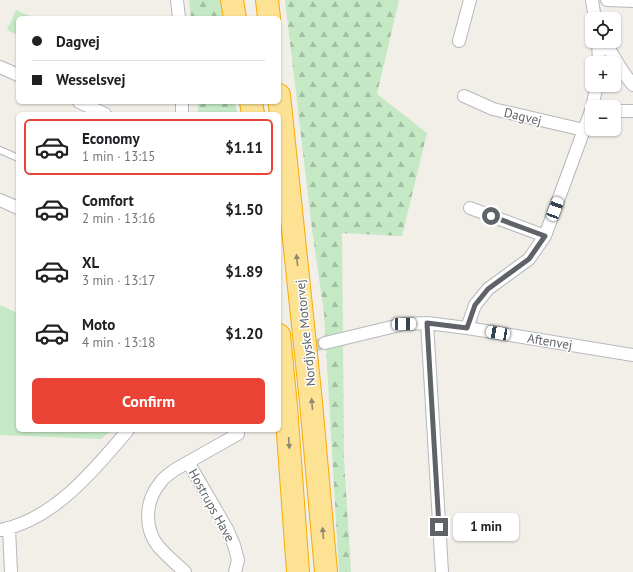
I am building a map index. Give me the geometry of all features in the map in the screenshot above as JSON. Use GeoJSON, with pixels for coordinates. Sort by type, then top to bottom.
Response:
{"type":"FeatureCollection","features":[{"type":"Feature","properties":{"kind":"highway"},"geometry":{"type":"LineString","coordinates":[[232,0],[235,16]]}},
{"type":"Feature","properties":{"kind":"highway"},"geometry":{"type":"LineString","coordinates":[[241,0],[243,16]]}},
{"type":"Feature","properties":{"kind":"highway"},"geometry":{"type":"LineString","coordinates":[[267,0],[269,16]]}},
{"type":"Feature","properties":{"kind":"highway"},"geometry":{"type":"LineString","coordinates":[[273,0],[274,16]]}},
{"type":"Feature","properties":{"kind":"highway","name":"Nordjyske Motorvej"},"geometry":{"type":"LineString","coordinates":[[281,114],[310,386],[326,572]]}},
{"type":"Feature","properties":{"kind":"highway","name":"Nordjyske Motorvej"},"geometry":{"type":"LineString","coordinates":[[281,355],[298,572]]}},
{"type":"Feature","properties":{"kind":"street"},"geometry":{"type":"LineString","coordinates":[[177,0],[179,16]]}},
{"type":"Feature","properties":{"kind":"street"},"geometry":{"type":"LineString","coordinates":[[459,40],[470,0]]}},
{"type":"Feature","properties":{"kind":"street"},"geometry":{"type":"LineString","coordinates":[[592,0],[594,12]]}},
{"type":"Feature","properties":{"kind":"street"},"geometry":{"type":"LineString","coordinates":[[607,0],[633,1]]}},
{"type":"Feature","properties":{"kind":"street"},"geometry":{"type":"LineString","coordinates":[[608,48],[633,85]]}},
{"type":"Feature","properties":{"kind":"street"},"geometry":{"type":"LineString","coordinates":[[0,67],[16,74]]}},
{"type":"Feature","properties":{"kind":"street","name":"Dagvej"},"geometry":{"type":"LineString","coordinates":[[464,96],[494,108],[584,130]]}},
{"type":"Feature","properties":{"kind":"street"},"geometry":{"type":"LineString","coordinates":[[83,104],[101,112]]}},
{"type":"Feature","properties":{"kind":"street"},"geometry":{"type":"LineString","coordinates":[[621,111],[633,111]]}},
{"type":"Feature","properties":{"kind":"street"},"geometry":{"type":"LineString","coordinates":[[467,328],[475,305],[488,289],[529,259],[545,236],[584,130]]}},
{"type":"Feature","properties":{"kind":"street"},"geometry":{"type":"LineString","coordinates":[[0,200],[16,207]]}},
{"type":"Feature","properties":{"kind":"street"},"geometry":{"type":"LineString","coordinates":[[470,208],[545,236]]}},
{"type":"Feature","properties":{"kind":"street"},"geometry":{"type":"LineString","coordinates":[[427,323],[442,572]]}},
{"type":"Feature","properties":{"kind":"street","name":"Aftenvej"},"geometry":{"type":"LineString","coordinates":[[325,343],[404,324],[427,323],[633,355]]}},
{"type":"Feature","properties":{"kind":"street"},"geometry":{"type":"LineString","coordinates":[[11,572],[4,529],[34,517],[52,506],[71,491],[96,467],[126,432]]}},
{"type":"Feature","properties":{"kind":"street","name":"Hostrups Have"},"geometry":{"type":"LineString","coordinates":[[185,572],[158,546],[150,532],[148,513],[150,504],[159,484],[172,472],[238,434]]}},
{"type":"Feature","properties":{"kind":"street","name":"Hostrups Have"},"geometry":{"type":"LineString","coordinates":[[188,462],[227,529],[234,545],[238,560],[235,572]]}},
{"type":"Feature","properties":{"kind":"lane"},"geometry":{"type":"LineString","coordinates":[[0,150],[16,157]]}},
{"type":"Feature","properties":{"kind":"green space"},"geometry":{"type":"Polygon","coordinates":[[[189,0],[221,0],[223,16],[191,16],[189,0]]]}},
{"type":"Feature","properties":{"kind":"green space"},"geometry":{"type":"Polygon","coordinates":[[[285,0],[399,0],[377,94],[427,133],[402,236],[342,233],[344,460],[351,572],[339,572],[324,313],[312,229],[285,0]]]}},
{"type":"Feature","properties":{"kind":"green space"},"geometry":{"type":"Polygon","coordinates":[[[16,10],[30,16],[16,16],[16,34],[7,30],[16,10]]]}},
{"type":"Feature","properties":{"kind":"green space"},"geometry":{"type":"Polygon","coordinates":[[[198,104],[235,104],[237,112],[198,112],[198,104]]]}},
{"type":"Feature","properties":{"kind":"green space"},"geometry":{"type":"Polygon","coordinates":[[[0,305],[16,312],[16,432],[110,432],[101,439],[0,435],[0,305]]]}},
{"type":"Feature","properties":{"kind":"tunnel"},"geometry":{"type":"LineString","coordinates":[[281,354],[325,343]]}},
{"type":"Feature","properties":{"kind":"route"},"geometry":{"type":"LineString","coordinates":[[439,527],[427,323],[467,328],[475,305],[488,289],[529,259],[545,236],[491,216]]}}]}
